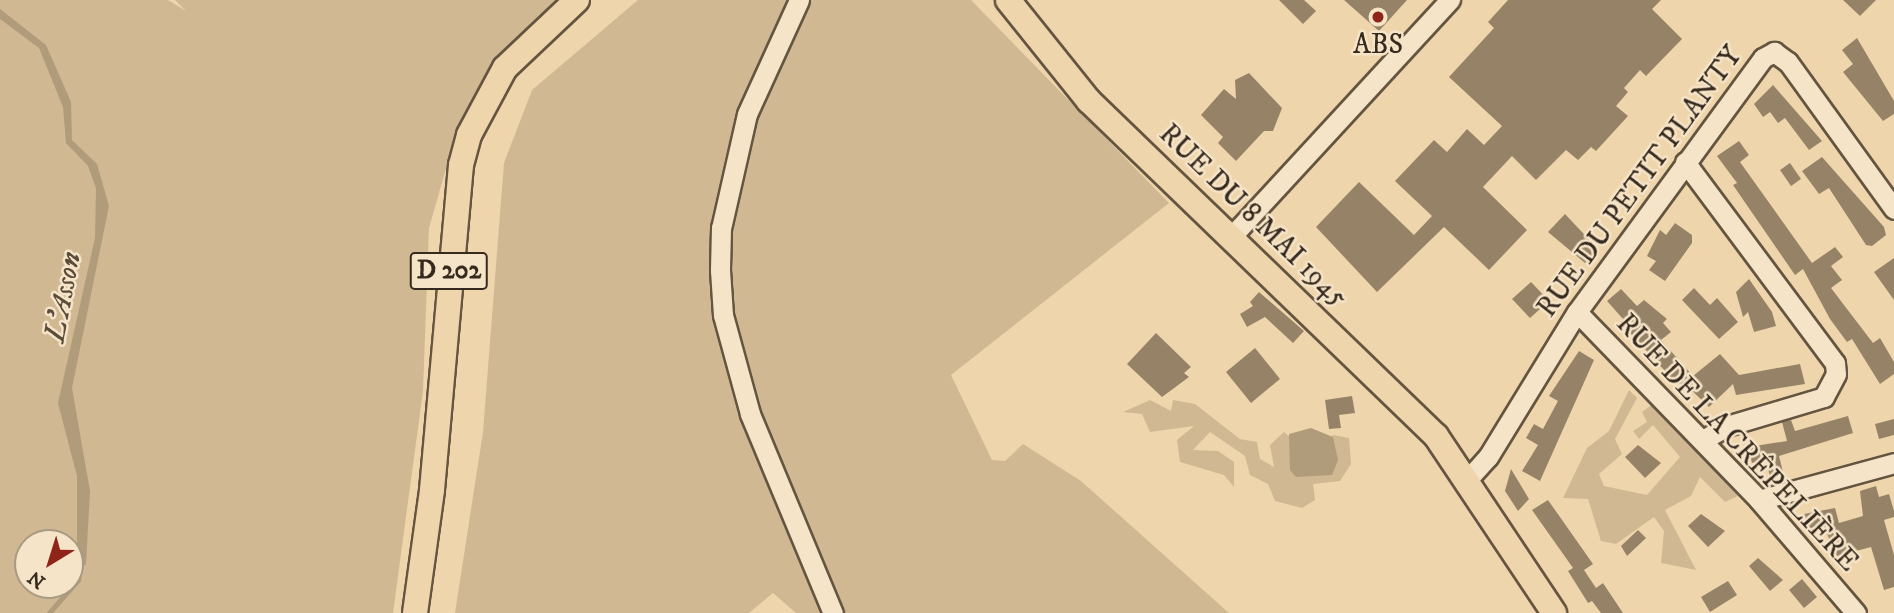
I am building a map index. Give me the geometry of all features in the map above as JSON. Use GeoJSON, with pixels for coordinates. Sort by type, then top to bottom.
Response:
{"type":"FeatureCollection","features":[{"type":"Feature","properties":{"kind":"main road","name":"D 202"},"geometry":{"type":"LineString","coordinates":[[415,613],[432,490],[455,198],[464,155],[484,102],[505,68],[577,0]]}},
{"type":"Feature","properties":{"kind":"main road","name":"RUE DU 8 MAI 1945"},"geometry":{"type":"LineString","coordinates":[[1008,0],[1089,101],[1406,403],[1465,475],[1553,613]]}},
{"type":"Feature","properties":{"kind":"street"},"geometry":{"type":"LineString","coordinates":[[799,0],[747,114],[721,228],[720,270],[723,315],[750,414],[833,613]]}},
{"type":"Feature","properties":{"kind":"street"},"geometry":{"type":"LineString","coordinates":[[1231,237],[1450,0]]}},
{"type":"Feature","properties":{"kind":"street","name":"RUE DU PETIT PLANTY"},"geometry":{"type":"LineString","coordinates":[[1465,475],[1488,457],[1577,312],[1763,58],[1774,52],[1788,62],[1894,209]]}},
{"type":"Feature","properties":{"kind":"street"},"geometry":{"type":"LineString","coordinates":[[1685,162],[1835,363],[1836,374],[1824,397],[1727,426],[1703,440]]}},
{"type":"Feature","properties":{"kind":"street","name":"RUE DE LA CRÊPELIÈRE"},"geometry":{"type":"LineString","coordinates":[[1577,312],[1759,500],[1856,613]]}},
{"type":"Feature","properties":{"kind":"street"},"geometry":{"type":"LineString","coordinates":[[1759,500],[1894,463]]}},
{"type":"Feature","properties":{"kind":"shaded area"},"geometry":{"type":"Polygon","coordinates":[[[0,0],[168,0],[186,11],[175,0],[564,0],[494,64],[453,144],[429,228],[423,391],[393,613],[0,613],[0,0]]]}},
{"type":"Feature","properties":{"kind":"shaded area"},"geometry":{"type":"Polygon","coordinates":[[[638,0],[971,0],[1169,203],[951,375],[992,460],[1005,461],[1023,444],[1081,481],[1229,613],[796,613],[773,593],[749,613],[455,613],[483,432],[504,163],[532,90],[638,0]]]}},
{"type":"Feature","properties":{"kind":"shaded area"},"geometry":{"type":"Polygon","coordinates":[[[0,9],[46,45],[71,102],[72,140],[97,164],[109,206],[72,388],[90,491],[84,565],[84,529],[77,529],[77,476],[58,403],[95,238],[96,188],[88,166],[66,143],[63,107],[39,48],[0,19],[0,9]]]}},
{"type":"Feature","properties":{"kind":"shaded area"},"geometry":{"type":"Polygon","coordinates":[[[1629,390],[1637,398],[1615,439],[1622,454],[1599,474],[1604,486],[1647,495],[1680,457],[1653,425],[1639,439],[1633,431],[1647,422],[1642,412],[1653,404],[1738,496],[1725,502],[1700,477],[1691,496],[1665,510],[1696,570],[1661,563],[1664,531],[1654,517],[1616,544],[1601,541],[1588,499],[1563,498],[1587,448],[1609,431],[1629,390]]]}},
{"type":"Feature","properties":{"kind":"shaded area"},"geometry":{"type":"Polygon","coordinates":[[[1150,400],[1171,411],[1173,400],[1195,404],[1240,439],[1257,442],[1260,459],[1274,467],[1270,445],[1284,432],[1298,444],[1325,446],[1333,435],[1349,438],[1351,464],[1340,481],[1313,484],[1315,500],[1302,508],[1275,501],[1268,484],[1250,475],[1245,456],[1210,432],[1193,450],[1218,451],[1234,462],[1234,487],[1224,475],[1180,462],[1177,440],[1194,426],[1150,432],[1142,414],[1123,412],[1150,400]]]}},
{"type":"Feature","properties":{"kind":"shaded area"},"geometry":{"type":"Polygon","coordinates":[[[1311,428],[1333,437],[1338,460],[1332,475],[1296,477],[1290,470],[1289,434],[1311,428]]]}},
{"type":"Feature","properties":{"kind":"building"},"geometry":{"type":"Polygon","coordinates":[[[1279,0],[1304,0],[1316,11],[1303,24],[1279,0]]]}},
{"type":"Feature","properties":{"kind":"building","name":"ABS"},"geometry":{"type":"Polygon","coordinates":[[[1344,0],[1407,0],[1379,31],[1344,0]]]}},
{"type":"Feature","properties":{"kind":"building"},"geometry":{"type":"Polygon","coordinates":[[[1508,0],[1661,0],[1652,9],[1682,39],[1646,76],[1640,70],[1624,88],[1628,92],[1616,106],[1628,116],[1596,151],[1591,147],[1578,160],[1566,150],[1536,180],[1512,156],[1483,187],[1527,230],[1489,270],[1444,227],[1377,292],[1316,227],[1359,182],[1414,235],[1432,216],[1395,181],[1434,140],[1447,152],[1467,129],[1484,145],[1502,126],[1449,77],[1494,28],[1488,22],[1508,0]]]}},
{"type":"Feature","properties":{"kind":"building"},"geometry":{"type":"Polygon","coordinates":[[[1843,0],[1876,0],[1860,16],[1843,0]]]}},
{"type":"Feature","properties":{"kind":"building"},"geometry":{"type":"Polygon","coordinates":[[[1857,38],[1894,101],[1894,114],[1883,121],[1843,72],[1853,64],[1842,50],[1857,38]]]}},
{"type":"Feature","properties":{"kind":"building"},"geometry":{"type":"Polygon","coordinates":[[[1249,73],[1282,108],[1273,131],[1264,131],[1236,161],[1218,143],[1223,137],[1201,115],[1224,89],[1236,99],[1235,80],[1249,73]]]}},
{"type":"Feature","properties":{"kind":"building"},"geometry":{"type":"Polygon","coordinates":[[[1773,85],[1822,141],[1809,150],[1785,118],[1778,123],[1770,112],[1763,117],[1754,104],[1773,85]]]}},
{"type":"Feature","properties":{"kind":"building"},"geometry":{"type":"Polygon","coordinates":[[[1739,141],[1749,155],[1740,162],[1812,263],[1835,247],[1843,257],[1831,266],[1842,280],[1831,288],[1873,343],[1880,338],[1894,362],[1894,374],[1880,384],[1852,339],[1847,342],[1830,319],[1803,269],[1795,275],[1733,185],[1737,183],[1717,156],[1739,141]]]}},
{"type":"Feature","properties":{"kind":"building"},"geometry":{"type":"Polygon","coordinates":[[[1822,157],[1884,227],[1886,235],[1872,246],[1866,245],[1829,188],[1819,194],[1802,171],[1822,157]]]}},
{"type":"Feature","properties":{"kind":"building"},"geometry":{"type":"Polygon","coordinates":[[[1790,163],[1801,179],[1791,186],[1780,170],[1790,163]]]}},
{"type":"Feature","properties":{"kind":"building"},"geometry":{"type":"Polygon","coordinates":[[[1565,214],[1598,249],[1585,263],[1548,232],[1565,214]]]}},
{"type":"Feature","properties":{"kind":"building"},"geometry":{"type":"Polygon","coordinates":[[[1675,223],[1692,235],[1692,243],[1665,281],[1649,270],[1656,261],[1647,256],[1660,230],[1666,235],[1675,223]]]}},
{"type":"Feature","properties":{"kind":"building"},"geometry":{"type":"Polygon","coordinates":[[[1894,258],[1894,300],[1874,272],[1894,258]]]}},
{"type":"Feature","properties":{"kind":"building"},"geometry":{"type":"Polygon","coordinates":[[[1749,279],[1772,312],[1776,326],[1754,332],[1748,312],[1743,317],[1736,292],[1749,279]]]}},
{"type":"Feature","properties":{"kind":"building"},"geometry":{"type":"Polygon","coordinates":[[[1531,282],[1549,301],[1530,318],[1512,299],[1531,282]]]}},
{"type":"Feature","properties":{"kind":"building"},"geometry":{"type":"Polygon","coordinates":[[[1694,288],[1710,305],[1717,298],[1738,322],[1719,339],[1682,300],[1694,288]]]}},
{"type":"Feature","properties":{"kind":"building"},"geometry":{"type":"Polygon","coordinates":[[[1621,289],[1637,306],[1644,300],[1667,319],[1663,323],[1671,332],[1661,340],[1693,376],[1720,354],[1739,375],[1800,364],[1805,384],[1736,395],[1733,384],[1709,407],[1685,384],[1677,384],[1620,322],[1623,319],[1607,301],[1621,289]]]}},
{"type":"Feature","properties":{"kind":"building"},"geometry":{"type":"Polygon","coordinates":[[[1259,292],[1304,331],[1293,343],[1265,317],[1247,327],[1240,314],[1253,306],[1250,302],[1259,292]]]}},
{"type":"Feature","properties":{"kind":"building"},"geometry":{"type":"Polygon","coordinates":[[[1156,333],[1191,367],[1184,373],[1189,377],[1162,397],[1127,364],[1156,333]]]}},
{"type":"Feature","properties":{"kind":"building"},"geometry":{"type":"Polygon","coordinates":[[[1255,348],[1280,379],[1251,403],[1226,372],[1255,348]]]}},
{"type":"Feature","properties":{"kind":"building"},"geometry":{"type":"Polygon","coordinates":[[[1579,351],[1594,360],[1540,481],[1522,471],[1538,445],[1526,438],[1534,424],[1543,429],[1558,401],[1549,396],[1579,351]]]}},
{"type":"Feature","properties":{"kind":"building"},"geometry":{"type":"Polygon","coordinates":[[[1352,396],[1355,413],[1339,415],[1341,428],[1329,429],[1325,400],[1352,396]]]}},
{"type":"Feature","properties":{"kind":"building"},"geometry":{"type":"Polygon","coordinates":[[[1848,416],[1853,433],[1779,456],[1784,476],[1771,479],[1765,459],[1752,463],[1748,447],[1787,441],[1782,422],[1791,420],[1795,431],[1848,416]]]}},
{"type":"Feature","properties":{"kind":"building"},"geometry":{"type":"Polygon","coordinates":[[[1894,419],[1894,435],[1879,439],[1875,424],[1894,419]]]}},
{"type":"Feature","properties":{"kind":"building"},"geometry":{"type":"Polygon","coordinates":[[[1638,445],[1661,463],[1645,478],[1625,457],[1638,445]]]}},
{"type":"Feature","properties":{"kind":"building"},"geometry":{"type":"Polygon","coordinates":[[[1511,469],[1529,499],[1518,511],[1505,491],[1511,469]]]}},
{"type":"Feature","properties":{"kind":"building"},"geometry":{"type":"Polygon","coordinates":[[[1876,486],[1879,497],[1889,494],[1894,511],[1894,517],[1884,520],[1894,555],[1894,587],[1884,590],[1871,547],[1837,556],[1824,527],[1809,528],[1804,514],[1835,508],[1839,523],[1863,516],[1860,491],[1876,486]]]}},
{"type":"Feature","properties":{"kind":"building"},"geometry":{"type":"Polygon","coordinates":[[[1548,500],[1593,564],[1584,570],[1596,588],[1603,583],[1623,613],[1601,613],[1592,601],[1588,603],[1568,571],[1573,568],[1532,510],[1548,500]]]}},
{"type":"Feature","properties":{"kind":"building"},"geometry":{"type":"Polygon","coordinates":[[[1701,514],[1725,531],[1708,547],[1688,526],[1701,514]]]}},
{"type":"Feature","properties":{"kind":"building"},"geometry":{"type":"Polygon","coordinates":[[[1638,530],[1646,538],[1627,556],[1621,546],[1638,530]]]}},
{"type":"Feature","properties":{"kind":"building"},"geometry":{"type":"Polygon","coordinates":[[[1758,558],[1783,580],[1770,591],[1749,566],[1758,558]]]}},
{"type":"Feature","properties":{"kind":"building"},"geometry":{"type":"Polygon","coordinates":[[[1802,579],[1817,597],[1804,608],[1789,590],[1802,579]]]}},
{"type":"Feature","properties":{"kind":"building"},"geometry":{"type":"Polygon","coordinates":[[[1728,581],[1737,595],[1710,612],[1701,597],[1728,581]]]}},
{"type":"Feature","properties":{"kind":"waterway","name":"L'Asson"},"geometry":{"type":"LineString","coordinates":[[49,613],[61,599]]}},
{"type":"Feature","properties":{"kind":"place","name":"ABS"},"geometry":{"type":"Point","coordinates":[1378,17]}}]}
